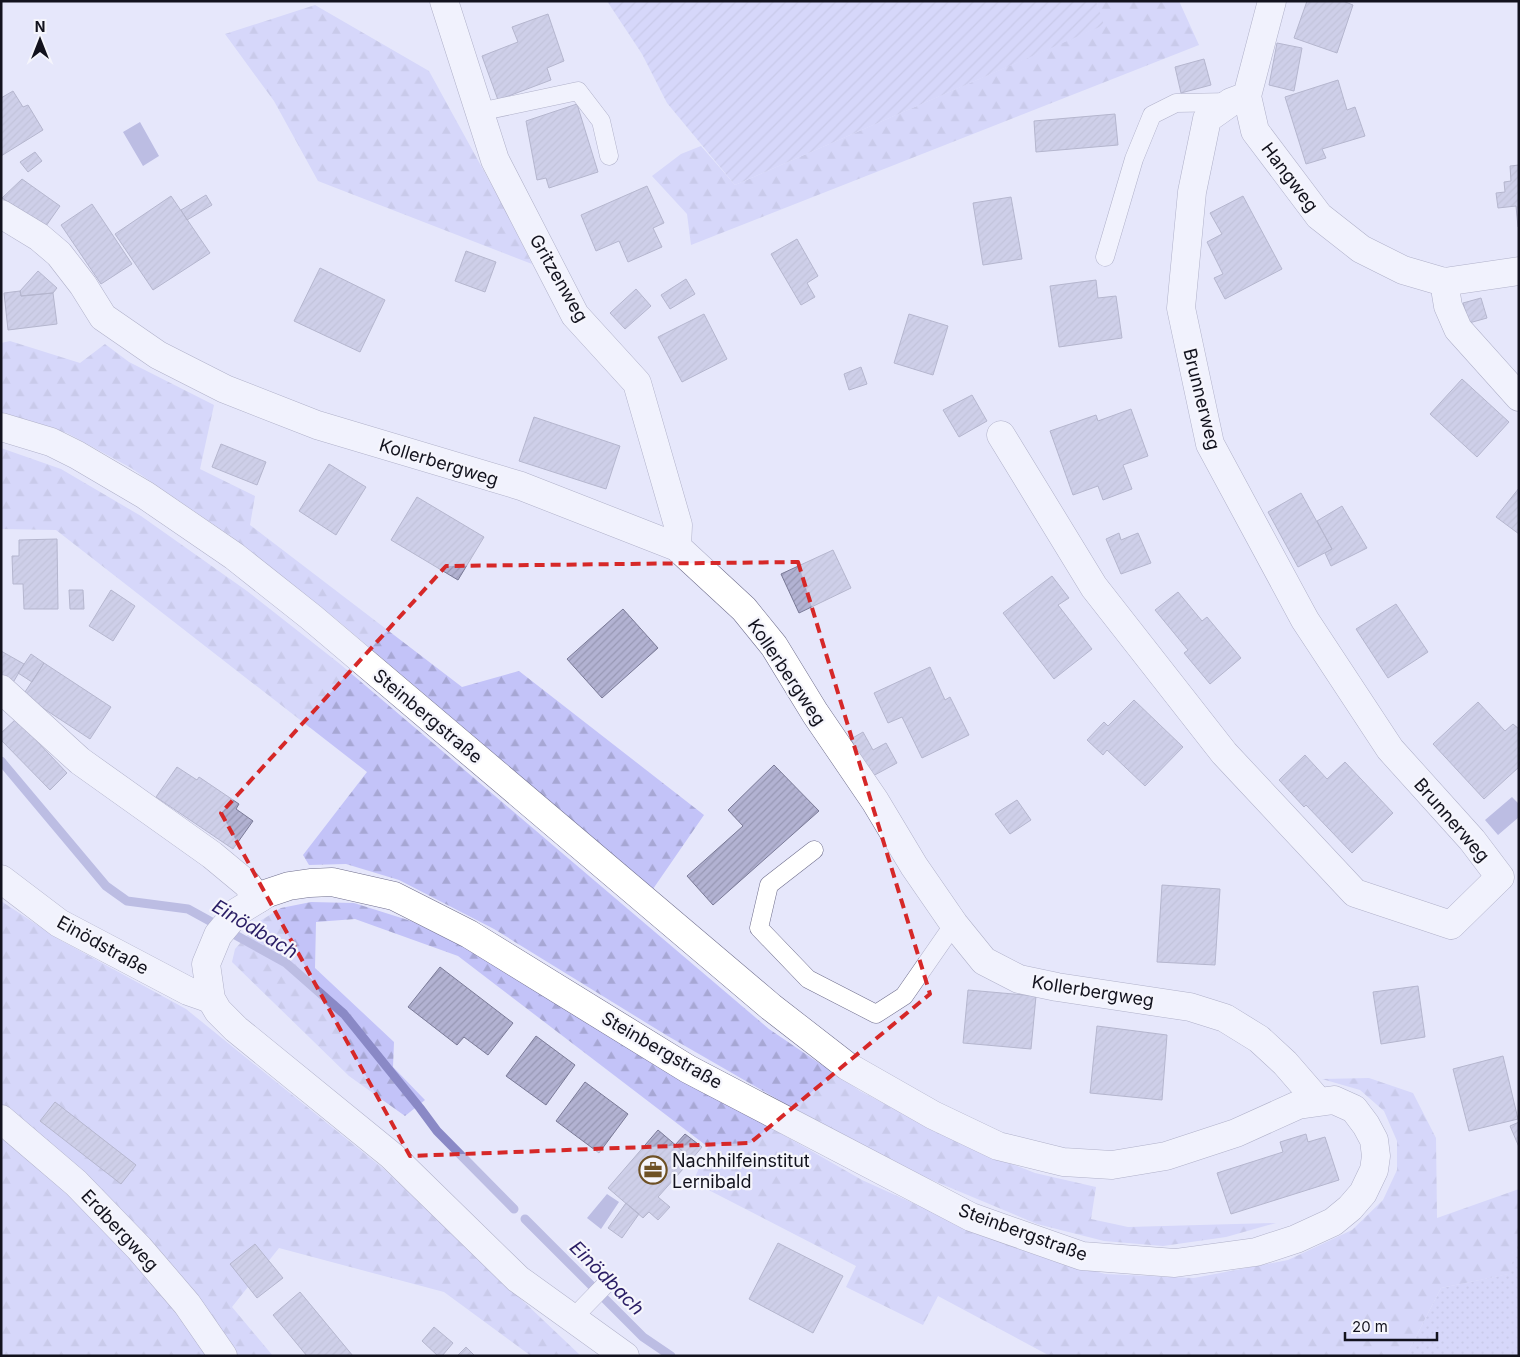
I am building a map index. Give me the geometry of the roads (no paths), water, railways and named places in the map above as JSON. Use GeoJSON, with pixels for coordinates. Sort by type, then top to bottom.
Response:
{"type":"FeatureCollection","features":[{"type":"Feature","properties":{"kind":"street","name":"Gritzenweg"},"geometry":{"type":"LineString","coordinates":[[444,1],[495,160],[575,315],[637,383],[678,525],[677,547]]}},
{"type":"Feature","properties":{"kind":"street","name":"Hangweg"},"geometry":{"type":"LineString","coordinates":[[1272,1],[1239,99],[1254,131],[1319,216],[1361,250],[1403,270],[1444,282],[1519,271]]}},
{"type":"Feature","properties":{"kind":"street","name":"Brunnerweg"},"geometry":{"type":"LineString","coordinates":[[1001,434],[1100,595],[1224,753],[1355,893],[1451,925],[1509,878],[1472,840],[1384,741],[1305,620],[1210,444],[1181,308],[1192,192],[1207,119],[1239,99]]}},
{"type":"Feature","properties":{"kind":"street","name":"Kollerbergweg"},"geometry":{"type":"LineString","coordinates":[[1,214],[39,237],[59,254],[83,285],[103,317],[158,355],[217,385],[317,425],[521,486],[677,547],[744,609],[774,646],[815,713],[875,800],[914,866],[954,924],[984,961],[1020,979],[1057,987],[1190,1007],[1225,1018],[1259,1039],[1285,1063],[1318,1102]]}},
{"type":"Feature","properties":{"kind":"street"},"geometry":{"type":"LineString","coordinates":[[1444,282],[1448,306],[1458,329],[1519,397]]}},
{"type":"Feature","properties":{"kind":"street","name":"Steinbergstraße"},"geometry":{"type":"LineString","coordinates":[[1,427],[51,442],[77,455],[146,494],[234,556],[311,617],[771,1007],[848,1066],[933,1115],[998,1146],[1063,1162],[1112,1164],[1166,1156],[1236,1133],[1298,1105],[1334,1100],[1354,1109],[1366,1124],[1374,1140],[1376,1156],[1374,1170],[1364,1193],[1333,1222],[1296,1239],[1256,1252],[1175,1264],[1082,1256],[971,1217],[688,1069],[469,934],[394,896],[332,882],[317,882],[289,886],[268,893],[248,906],[218,935],[206,964],[211,999],[218,1011],[236,1029],[392,1156],[518,1279],[625,1356]]}},
{"type":"Feature","properties":{"kind":"street"},"geometry":{"type":"LineString","coordinates":[[1,689],[80,761],[212,855],[247,884],[248,906]]}},
{"type":"Feature","properties":{"kind":"street","name":"Einödstraße"},"geometry":{"type":"LineString","coordinates":[[1,879],[59,923],[188,991],[211,999]]}},
{"type":"Feature","properties":{"kind":"street","name":"Erdbergweg"},"geometry":{"type":"LineString","coordinates":[[1,1119],[76,1184],[139,1248],[187,1304],[223,1356]]}},
{"type":"Feature","properties":{"kind":"lane"},"geometry":{"type":"LineString","coordinates":[[479,112],[578,91],[600,121],[609,156]]}},
{"type":"Feature","properties":{"kind":"lane"},"geometry":{"type":"LineString","coordinates":[[1105,257],[1134,159],[1152,115],[1176,103],[1239,99]]}},
{"type":"Feature","properties":{"kind":"lane"},"geometry":{"type":"LineString","coordinates":[[814,850],[769,885],[759,928],[808,980],[876,1014],[904,996],[954,924]]}},
{"type":"Feature","properties":{"kind":"lane"},"geometry":{"type":"LineString","coordinates":[[572,1318],[601,1289]]}},
{"type":"Feature","properties":{"kind":"waterway","name":"Einödbach"},"geometry":{"type":"LineString","coordinates":[[1,761],[106,886],[127,901],[188,909],[286,963],[344,1014],[437,1131],[514,1209]]}},
{"type":"Feature","properties":{"kind":"waterway","name":"Einödbach"},"geometry":{"type":"LineString","coordinates":[[525,1219],[643,1337],[671,1356]]}},
{"type":"Feature","properties":{"kind":"place","name":"Nachhilfeinstitut Lernibald"},"geometry":{"type":"Point","coordinates":[653,1170]}}]}
